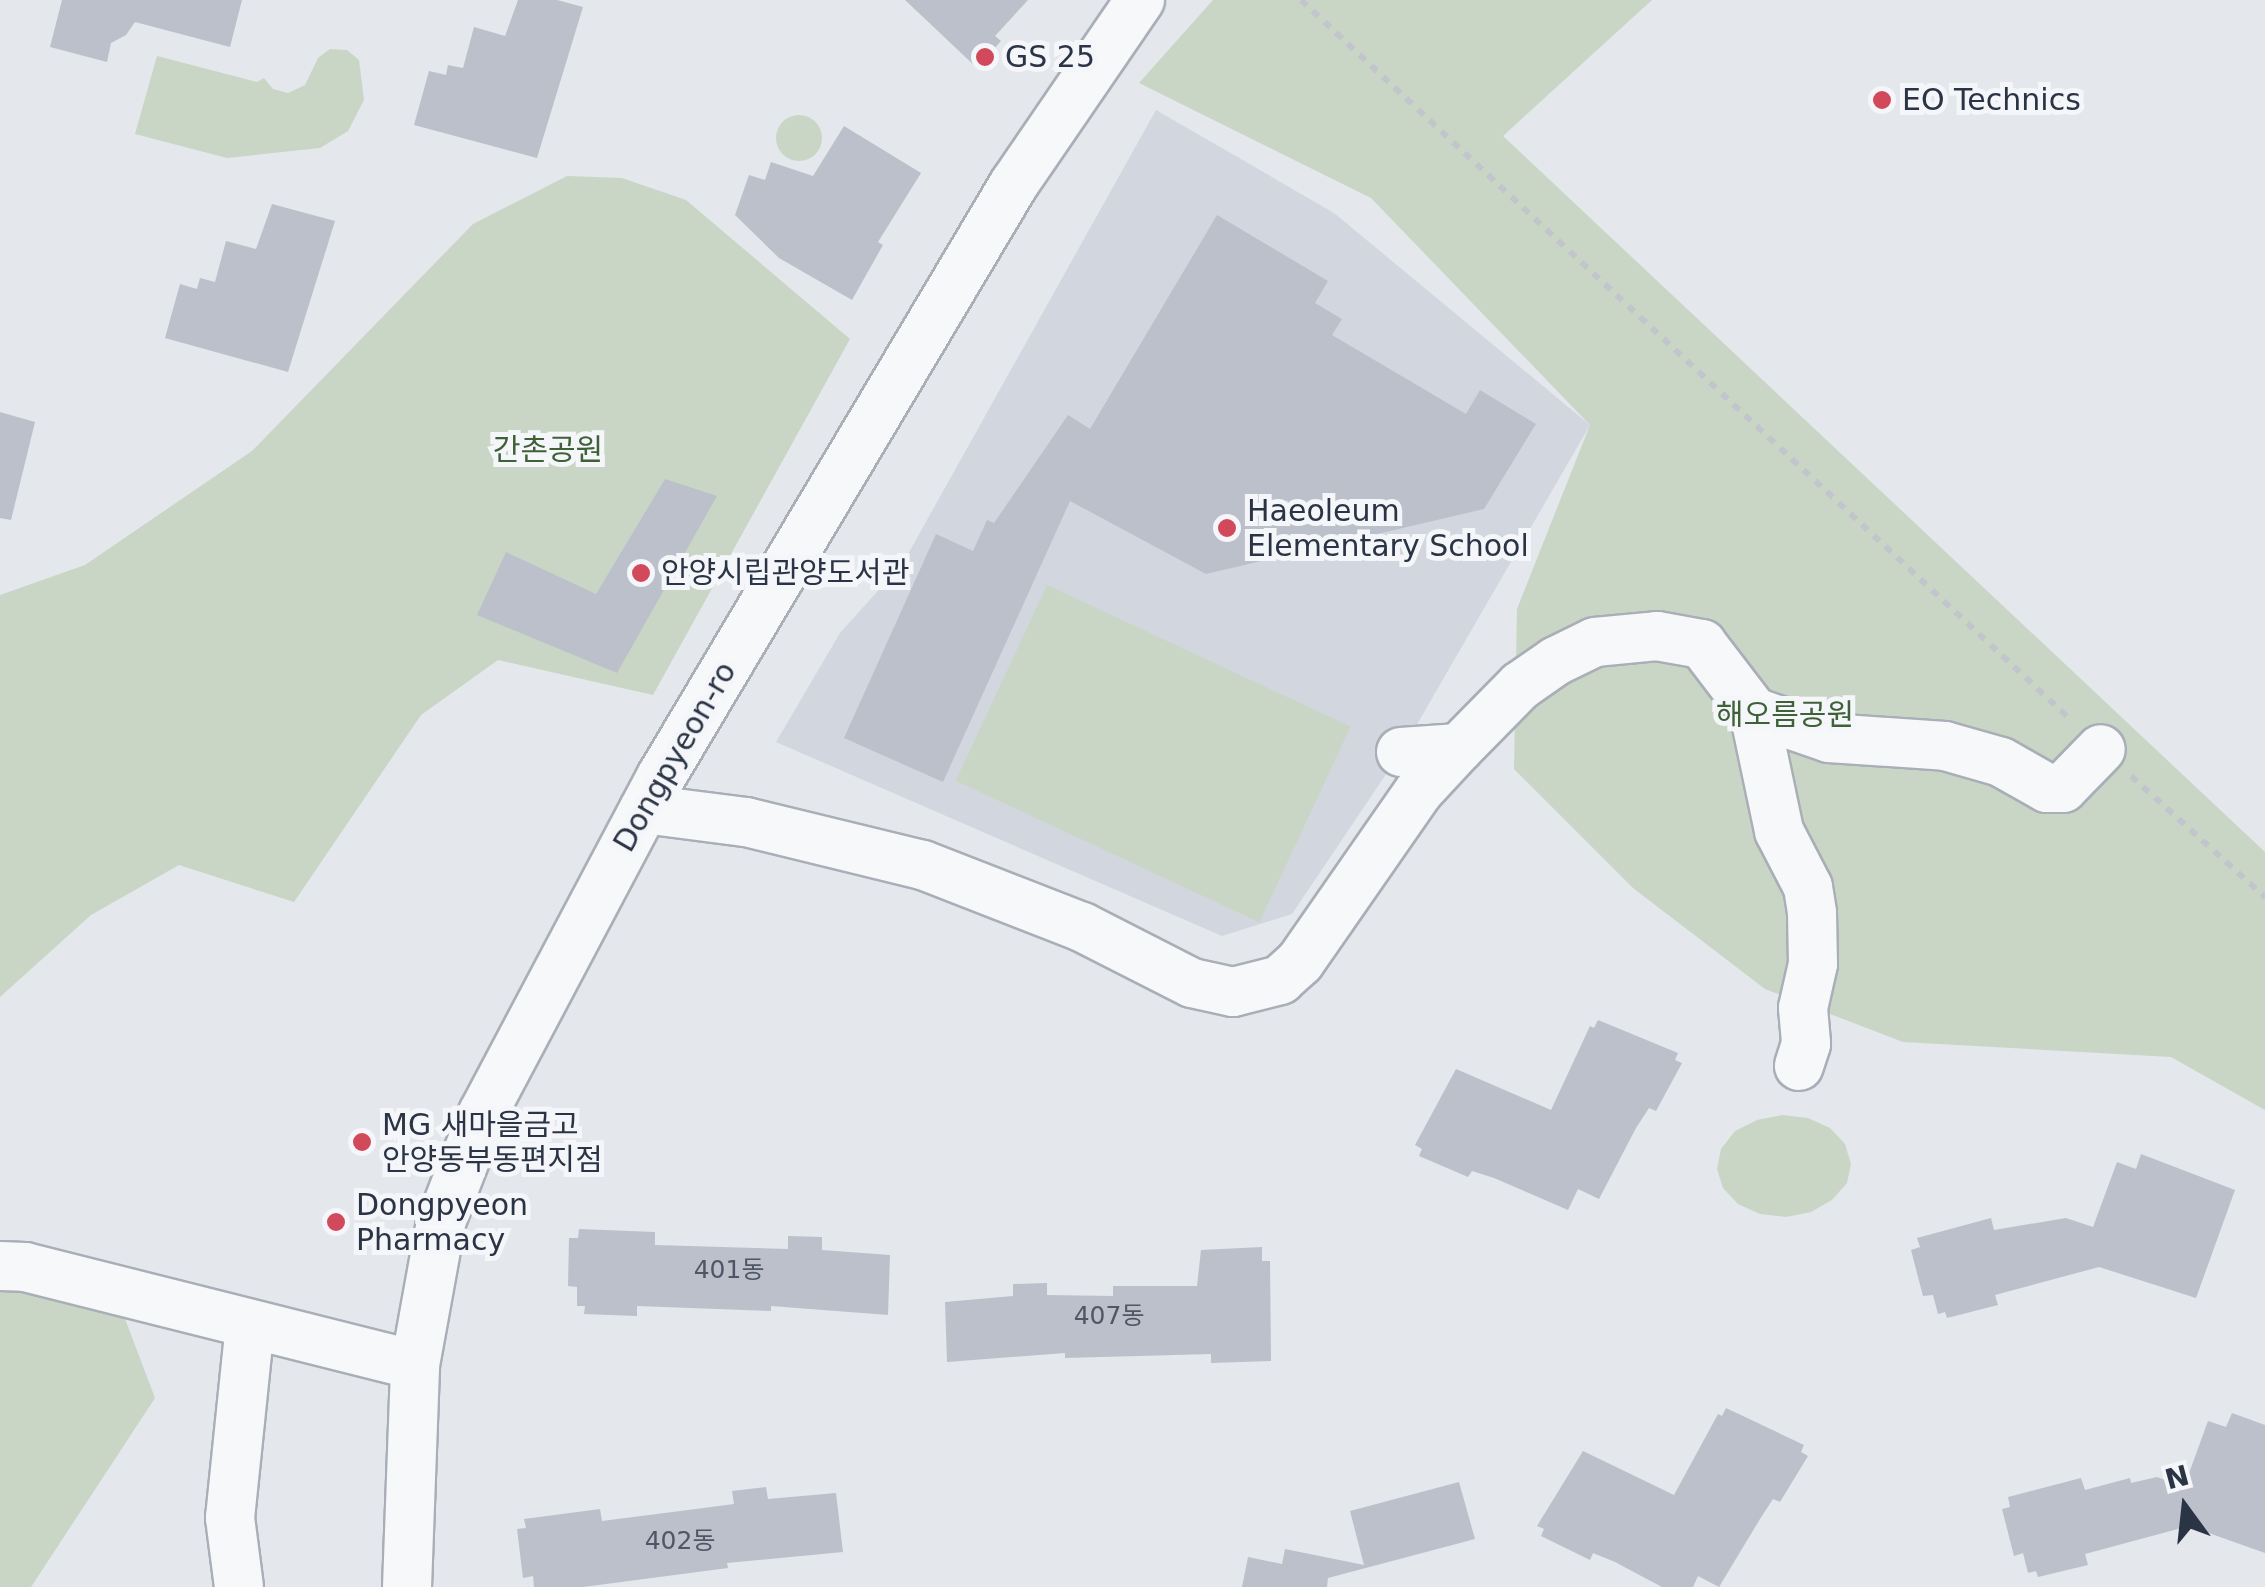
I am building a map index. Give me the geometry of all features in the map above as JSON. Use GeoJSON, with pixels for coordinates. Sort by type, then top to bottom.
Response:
{"type":"FeatureCollection","features":[{"type":"Feature","properties":{"kind":"street","name":"Dongpyeon-ro"},"geometry":{"type":"LineString","coordinates":[[407,1587],[414,1365],[441,1222],[483,1113],[644,809],[1014,184],[1140,0]]}},
{"type":"Feature","properties":{"kind":"street"},"geometry":{"type":"LineString","coordinates":[[644,809],[746,822],[923,865],[1082,927],[1192,983],[1234,992],[1280,980],[1300,962],[1418,792],[1520,686],[1556,661],[1595,642],[1657,636],[1702,644],[1754,712],[1779,831],[1808,887],[1813,964],[1803,1008],[1806,1044],[1799,1066]]}},
{"type":"Feature","properties":{"kind":"street"},"geometry":{"type":"LineString","coordinates":[[1754,712],[1828,738],[1945,746],[2001,762],[2048,788],[2062,788],[2101,749]]}},
{"type":"Feature","properties":{"kind":"street"},"geometry":{"type":"LineString","coordinates":[[1401,752],[1459,748]]}},
{"type":"Feature","properties":{"kind":"street"},"geometry":{"type":"LineString","coordinates":[[0,1266],[25,1267],[414,1365]]}},
{"type":"Feature","properties":{"kind":"street"},"geometry":{"type":"LineString","coordinates":[[239,1587],[230,1518],[250,1324]]}},
{"type":"Feature","properties":{"kind":"path"},"geometry":{"type":"LineString","coordinates":[[1301,0],[2101,749],[2265,897]]}},
{"type":"Feature","properties":{"kind":"shaded area","name":"Haeoleum Elementary School"},"geometry":{"type":"Polygon","coordinates":[[[1156,110],[1334,213],[1590,425],[1401,752],[1292,914],[1222,936],[776,742],[840,633],[903,563],[1156,110]]]}},
{"type":"Feature","properties":{"kind":"green space","name":"해오름공원"},"geometry":{"type":"Polygon","coordinates":[[[1213,0],[1652,0],[1503,136],[2265,852],[2265,1110],[2171,1057],[1903,1042],[1765,989],[1633,888],[1514,769],[1517,609],[1590,425],[1371,198],[1139,83],[1213,0]]]}},
{"type":"Feature","properties":{"kind":"green space"},"geometry":{"type":"Polygon","coordinates":[[[330,49],[347,50],[359,60],[364,100],[348,131],[320,148],[227,158],[135,134],[157,56],[257,82],[264,78],[273,89],[288,93],[305,85],[318,58],[330,49]]]}},
{"type":"Feature","properties":{"kind":"green space"},"geometry":{"type":"Polygon","coordinates":[[[799,115],[815,122],[822,138],[815,154],[799,161],[783,154],[776,138],[783,122],[799,115]]]}},
{"type":"Feature","properties":{"kind":"green space","name":"간촌공원"},"geometry":{"type":"Polygon","coordinates":[[[567,176],[622,178],[686,200],[850,339],[653,695],[498,660],[421,715],[294,902],[179,865],[91,915],[0,997],[0,595],[85,565],[252,451],[473,224],[567,176]]]}},
{"type":"Feature","properties":{"kind":"green space"},"geometry":{"type":"Polygon","coordinates":[[[1047,585],[1351,727],[1259,922],[956,781],[1047,585]]]}},
{"type":"Feature","properties":{"kind":"green space"},"geometry":{"type":"Polygon","coordinates":[[[1782,1115],[1808,1118],[1830,1128],[1845,1144],[1851,1164],[1847,1183],[1832,1200],[1811,1212],[1786,1217],[1760,1214],[1738,1204],[1723,1188],[1717,1169],[1721,1149],[1735,1131],[1757,1120],[1782,1115]]]}},
{"type":"Feature","properties":{"kind":"green space"},"geometry":{"type":"Polygon","coordinates":[[[0,1275],[116,1295],[155,1398],[31,1587],[0,1587],[0,1275]]]}},
{"type":"Feature","properties":{"kind":"building"},"geometry":{"type":"Polygon","coordinates":[[[62,0],[242,0],[230,47],[135,22],[126,35],[111,43],[107,62],[50,47],[62,0]]]}},
{"type":"Feature","properties":{"kind":"building"},"geometry":{"type":"Polygon","coordinates":[[[518,0],[557,0],[583,7],[537,158],[414,125],[429,71],[446,75],[448,65],[463,68],[474,27],[505,36],[518,0]]]}},
{"type":"Feature","properties":{"kind":"building"},"geometry":{"type":"Polygon","coordinates":[[[905,0],[1028,0],[995,36],[1001,41],[977,68],[905,0]]]}},
{"type":"Feature","properties":{"kind":"building"},"geometry":{"type":"Polygon","coordinates":[[[844,126],[921,173],[878,242],[883,245],[852,300],[779,258],[735,215],[749,175],[765,180],[771,162],[813,176],[844,126]]]}},
{"type":"Feature","properties":{"kind":"building"},"geometry":{"type":"Polygon","coordinates":[[[272,204],[335,221],[288,372],[165,338],[180,284],[197,289],[200,278],[215,282],[226,241],[256,249],[272,204]]]}},
{"type":"Feature","properties":{"kind":"building"},"geometry":{"type":"Polygon","coordinates":[[[1217,215],[1328,281],[1315,303],[1342,319],[1332,335],[1466,414],[1480,390],[1536,424],[1484,509],[1206,574],[1070,501],[943,782],[844,738],[936,534],[973,551],[987,520],[994,523],[1068,415],[1090,429],[1217,215]]]}},
{"type":"Feature","properties":{"kind":"building"},"geometry":{"type":"Polygon","coordinates":[[[0,412],[35,422],[11,520],[0,518],[0,412]]]}},
{"type":"Feature","properties":{"kind":"building","name":"안양시립관양도서관"},"geometry":{"type":"Polygon","coordinates":[[[665,479],[717,496],[617,673],[477,615],[506,552],[596,594],[665,479]]]}},
{"type":"Feature","properties":{"kind":"building"},"geometry":{"type":"Polygon","coordinates":[[[1598,1020],[1678,1053],[1675,1060],[1682,1063],[1656,1111],[1649,1108],[1636,1128],[1599,1199],[1578,1189],[1568,1210],[1494,1178],[1472,1171],[1468,1177],[1419,1156],[1422,1149],[1415,1145],[1456,1069],[1551,1110],[1590,1026],[1594,1028],[1598,1020]]]}},
{"type":"Feature","properties":{"kind":"building"},"geometry":{"type":"Polygon","coordinates":[[[2141,1154],[2235,1190],[2196,1298],[2099,1267],[1995,1295],[1998,1305],[1947,1318],[1945,1312],[1938,1314],[1933,1295],[1923,1296],[1911,1250],[1920,1247],[1917,1238],[1991,1218],[1994,1230],[2066,1218],[2093,1227],[2117,1162],[2136,1169],[2141,1154]]]}},
{"type":"Feature","properties":{"kind":"building"},"geometry":{"type":"Polygon","coordinates":[[[579,1229],[655,1232],[655,1245],[788,1249],[788,1236],[822,1237],[822,1250],[890,1255],[888,1315],[771,1306],[771,1311],[637,1306],[637,1316],[584,1314],[585,1306],[577,1306],[577,1287],[568,1286],[569,1238],[578,1238],[579,1229]]]}},
{"type":"Feature","properties":{"kind":"building"},"geometry":{"type":"Polygon","coordinates":[[[1262,1247],[1262,1261],[1270,1261],[1271,1361],[1211,1363],[1211,1354],[1065,1358],[1065,1353],[947,1362],[945,1302],[1013,1296],[1013,1284],[1047,1283],[1047,1295],[1113,1296],[1113,1286],[1197,1286],[1201,1250],[1262,1247]]]}},
{"type":"Feature","properties":{"kind":"building"},"geometry":{"type":"Polygon","coordinates":[[[1726,1408],[1804,1445],[1801,1452],[1808,1456],[1780,1502],[1773,1499],[1719,1587],[1698,1576],[1693,1587],[1662,1587],[1615,1562],[1593,1553],[1590,1560],[1541,1536],[1544,1529],[1537,1526],[1583,1451],[1674,1495],[1718,1414],[1722,1416],[1726,1408]]]}},
{"type":"Feature","properties":{"kind":"building"},"geometry":{"type":"Polygon","coordinates":[[[2232,1413],[2265,1425],[2265,1553],[2189,1526],[2085,1554],[2088,1565],[2038,1577],[2036,1571],[2028,1573],[2023,1553],[2014,1556],[2002,1509],[2010,1507],[2008,1497],[2081,1478],[2085,1490],[2130,1478],[2131,1483],[2157,1477],[2184,1487],[2208,1421],[2226,1427],[2232,1413]]]}},
{"type":"Feature","properties":{"kind":"building"},"geometry":{"type":"Polygon","coordinates":[[[1459,1482],[1475,1539],[1328,1578],[1327,1587],[1242,1587],[1248,1557],[1282,1564],[1285,1549],[1364,1565],[1350,1511],[1459,1482]]]}},
{"type":"Feature","properties":{"kind":"building"},"geometry":{"type":"Polygon","coordinates":[[[766,1487],[768,1499],[836,1493],[843,1552],[727,1563],[728,1568],[583,1587],[534,1587],[533,1576],[523,1578],[517,1529],[526,1528],[524,1519],[600,1509],[602,1521],[734,1504],[732,1491],[766,1487]]]}},
{"type":"Feature","properties":{"kind":"place","name":"GS 25"},"geometry":{"type":"Point","coordinates":[985,57]}},
{"type":"Feature","properties":{"kind":"place","name":"EO Technics"},"geometry":{"type":"Point","coordinates":[1882,100]}},
{"type":"Feature","properties":{"kind":"place","name":"Haeoleum Elementary School"},"geometry":{"type":"Point","coordinates":[1227,528]}},
{"type":"Feature","properties":{"kind":"place","name":"안양시립관양도서관"},"geometry":{"type":"Point","coordinates":[641,573]}},
{"type":"Feature","properties":{"kind":"place","name":"MG 새마을금고 안양동부동편지점"},"geometry":{"type":"Point","coordinates":[362,1142]}},
{"type":"Feature","properties":{"kind":"place","name":"Dongpyeon Pharmacy"},"geometry":{"type":"Point","coordinates":[336,1222]}}]}
